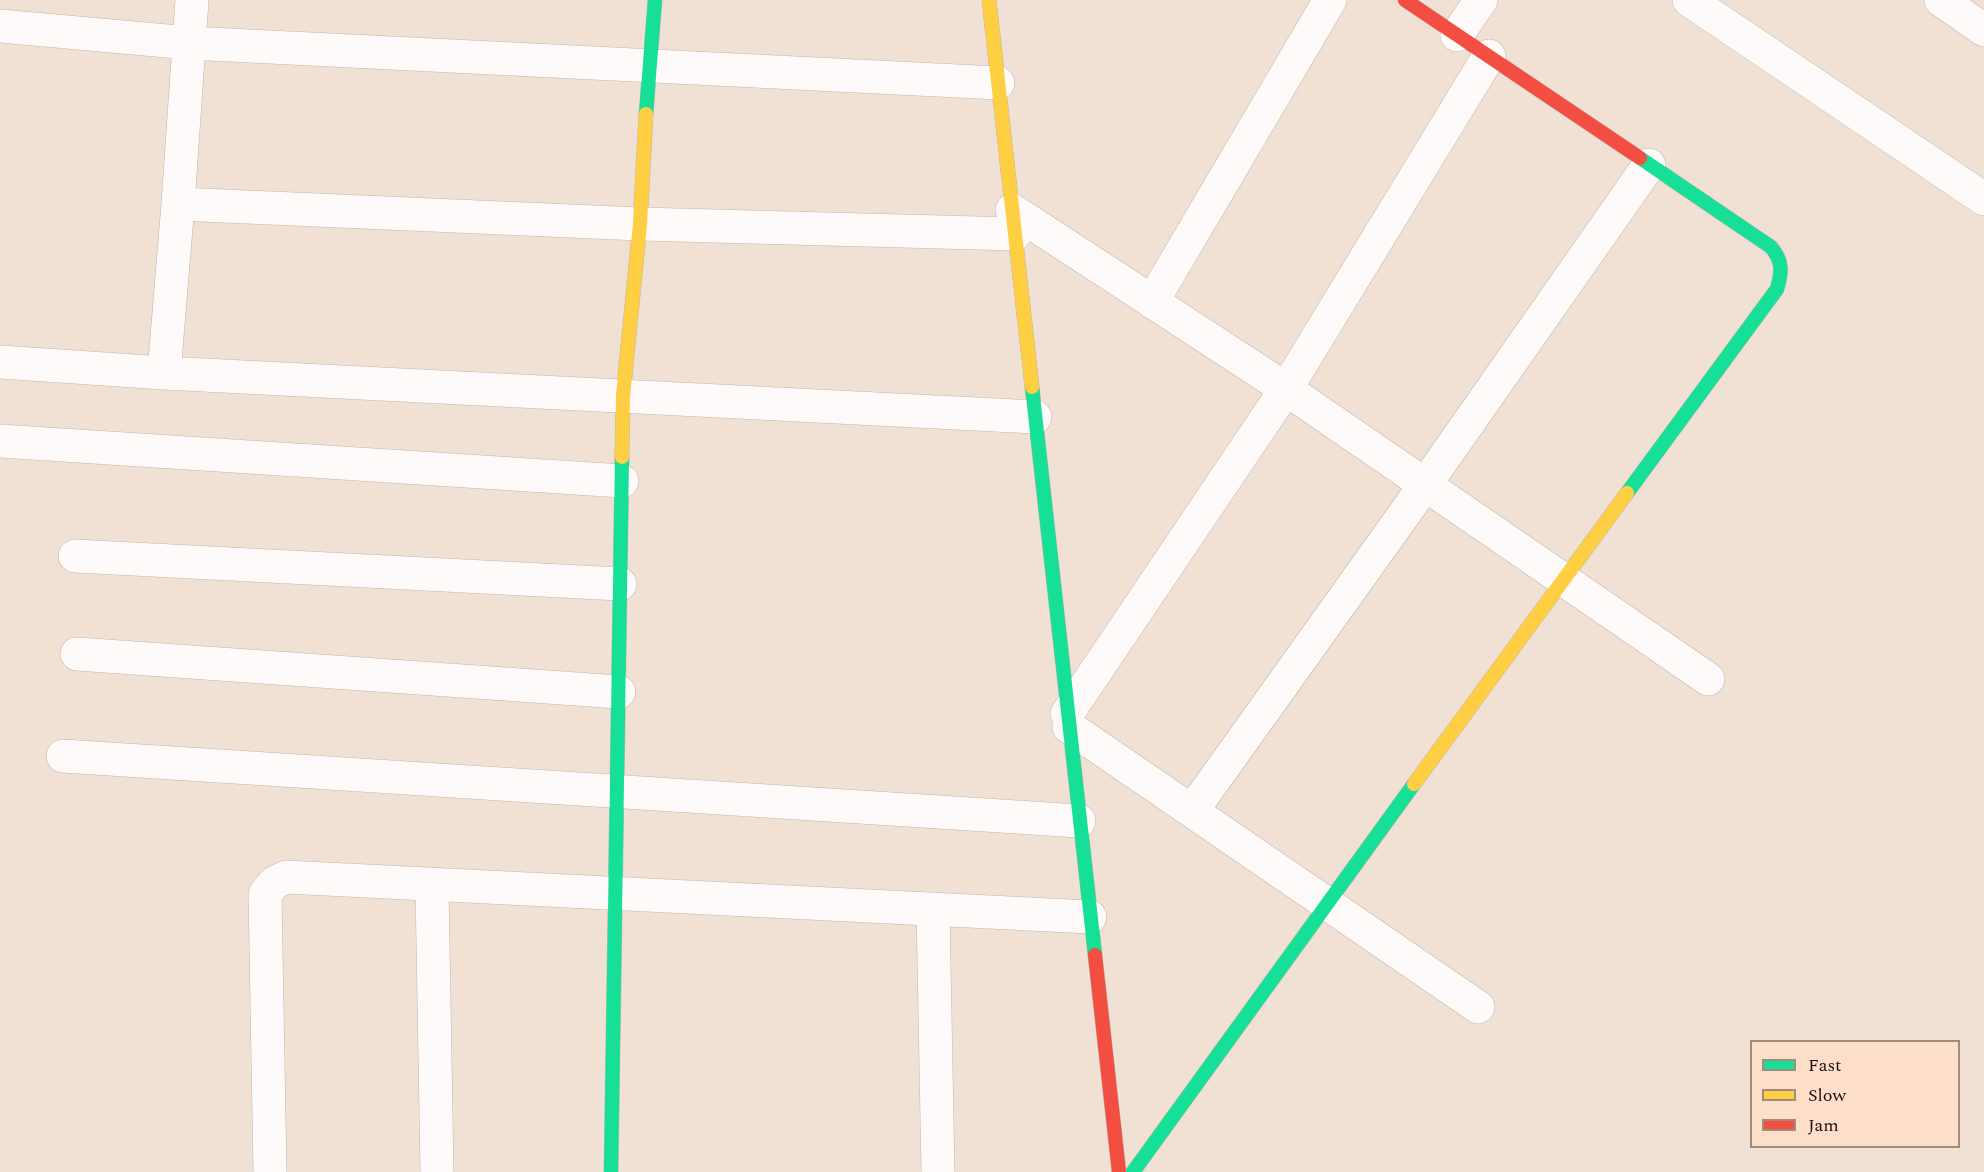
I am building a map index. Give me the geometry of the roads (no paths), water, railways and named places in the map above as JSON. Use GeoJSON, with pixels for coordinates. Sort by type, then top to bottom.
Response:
{"type":"FeatureCollection","features":[{"type":"Feature","properties":{"kind":"street"},"geometry":{"type":"LineString","coordinates":[[164,373],[192,0]]}},
{"type":"Feature","properties":{"kind":"street"},"geometry":{"type":"LineString","coordinates":[[611,1172],[623,396],[640,224],[655,0]]}},
{"type":"Feature","properties":{"kind":"street"},"geometry":{"type":"LineString","coordinates":[[989,0],[1119,1172]]}},
{"type":"Feature","properties":{"kind":"street"},"geometry":{"type":"LineString","coordinates":[[1152,302],[1330,0]]}},
{"type":"Feature","properties":{"kind":"street"},"geometry":{"type":"LineString","coordinates":[[1133,1172],[1777,289],[1782,273],[1781,258],[1771,247],[1405,0]]}},
{"type":"Feature","properties":{"kind":"street"},"geometry":{"type":"LineString","coordinates":[[1458,35],[1481,0]]}},
{"type":"Feature","properties":{"kind":"street"},"geometry":{"type":"LineString","coordinates":[[1689,0],[1984,199]]}},
{"type":"Feature","properties":{"kind":"street"},"geometry":{"type":"LineString","coordinates":[[1941,0],[1984,30]]}},
{"type":"Feature","properties":{"kind":"street"},"geometry":{"type":"LineString","coordinates":[[0,26],[189,43],[998,83]]}},
{"type":"Feature","properties":{"kind":"street"},"geometry":{"type":"LineString","coordinates":[[1068,721],[1286,389],[1489,56]]}},
{"type":"Feature","properties":{"kind":"street"},"geometry":{"type":"LineString","coordinates":[[1192,811],[1425,485],[1649,165]]}},
{"type":"Feature","properties":{"kind":"street"},"geometry":{"type":"LineString","coordinates":[[178,204],[640,224],[1014,222],[1152,302],[1286,389],[1708,679]]}},
{"type":"Feature","properties":{"kind":"street"},"geometry":{"type":"LineString","coordinates":[[0,362],[164,373],[1035,417]]}},
{"type":"Feature","properties":{"kind":"street"},"geometry":{"type":"LineString","coordinates":[[0,441],[622,481]]}},
{"type":"Feature","properties":{"kind":"street"},"geometry":{"type":"LineString","coordinates":[[75,556],[621,584]]}},
{"type":"Feature","properties":{"kind":"street"},"geometry":{"type":"LineString","coordinates":[[78,654],[619,692]]}},
{"type":"Feature","properties":{"kind":"street"},"geometry":{"type":"LineString","coordinates":[[1068,721],[1192,811],[1478,1007]]}},
{"type":"Feature","properties":{"kind":"street"},"geometry":{"type":"LineString","coordinates":[[63,756],[1079,821]]}},
{"type":"Feature","properties":{"kind":"street"},"geometry":{"type":"LineString","coordinates":[[270,1172],[265,894],[274,883],[286,877],[1090,917]]}},
{"type":"Feature","properties":{"kind":"street"},"geometry":{"type":"LineString","coordinates":[[432,885],[437,1172]]}},
{"type":"Feature","properties":{"kind":"street"},"geometry":{"type":"LineString","coordinates":[[933,909],[938,1172]]}}]}
